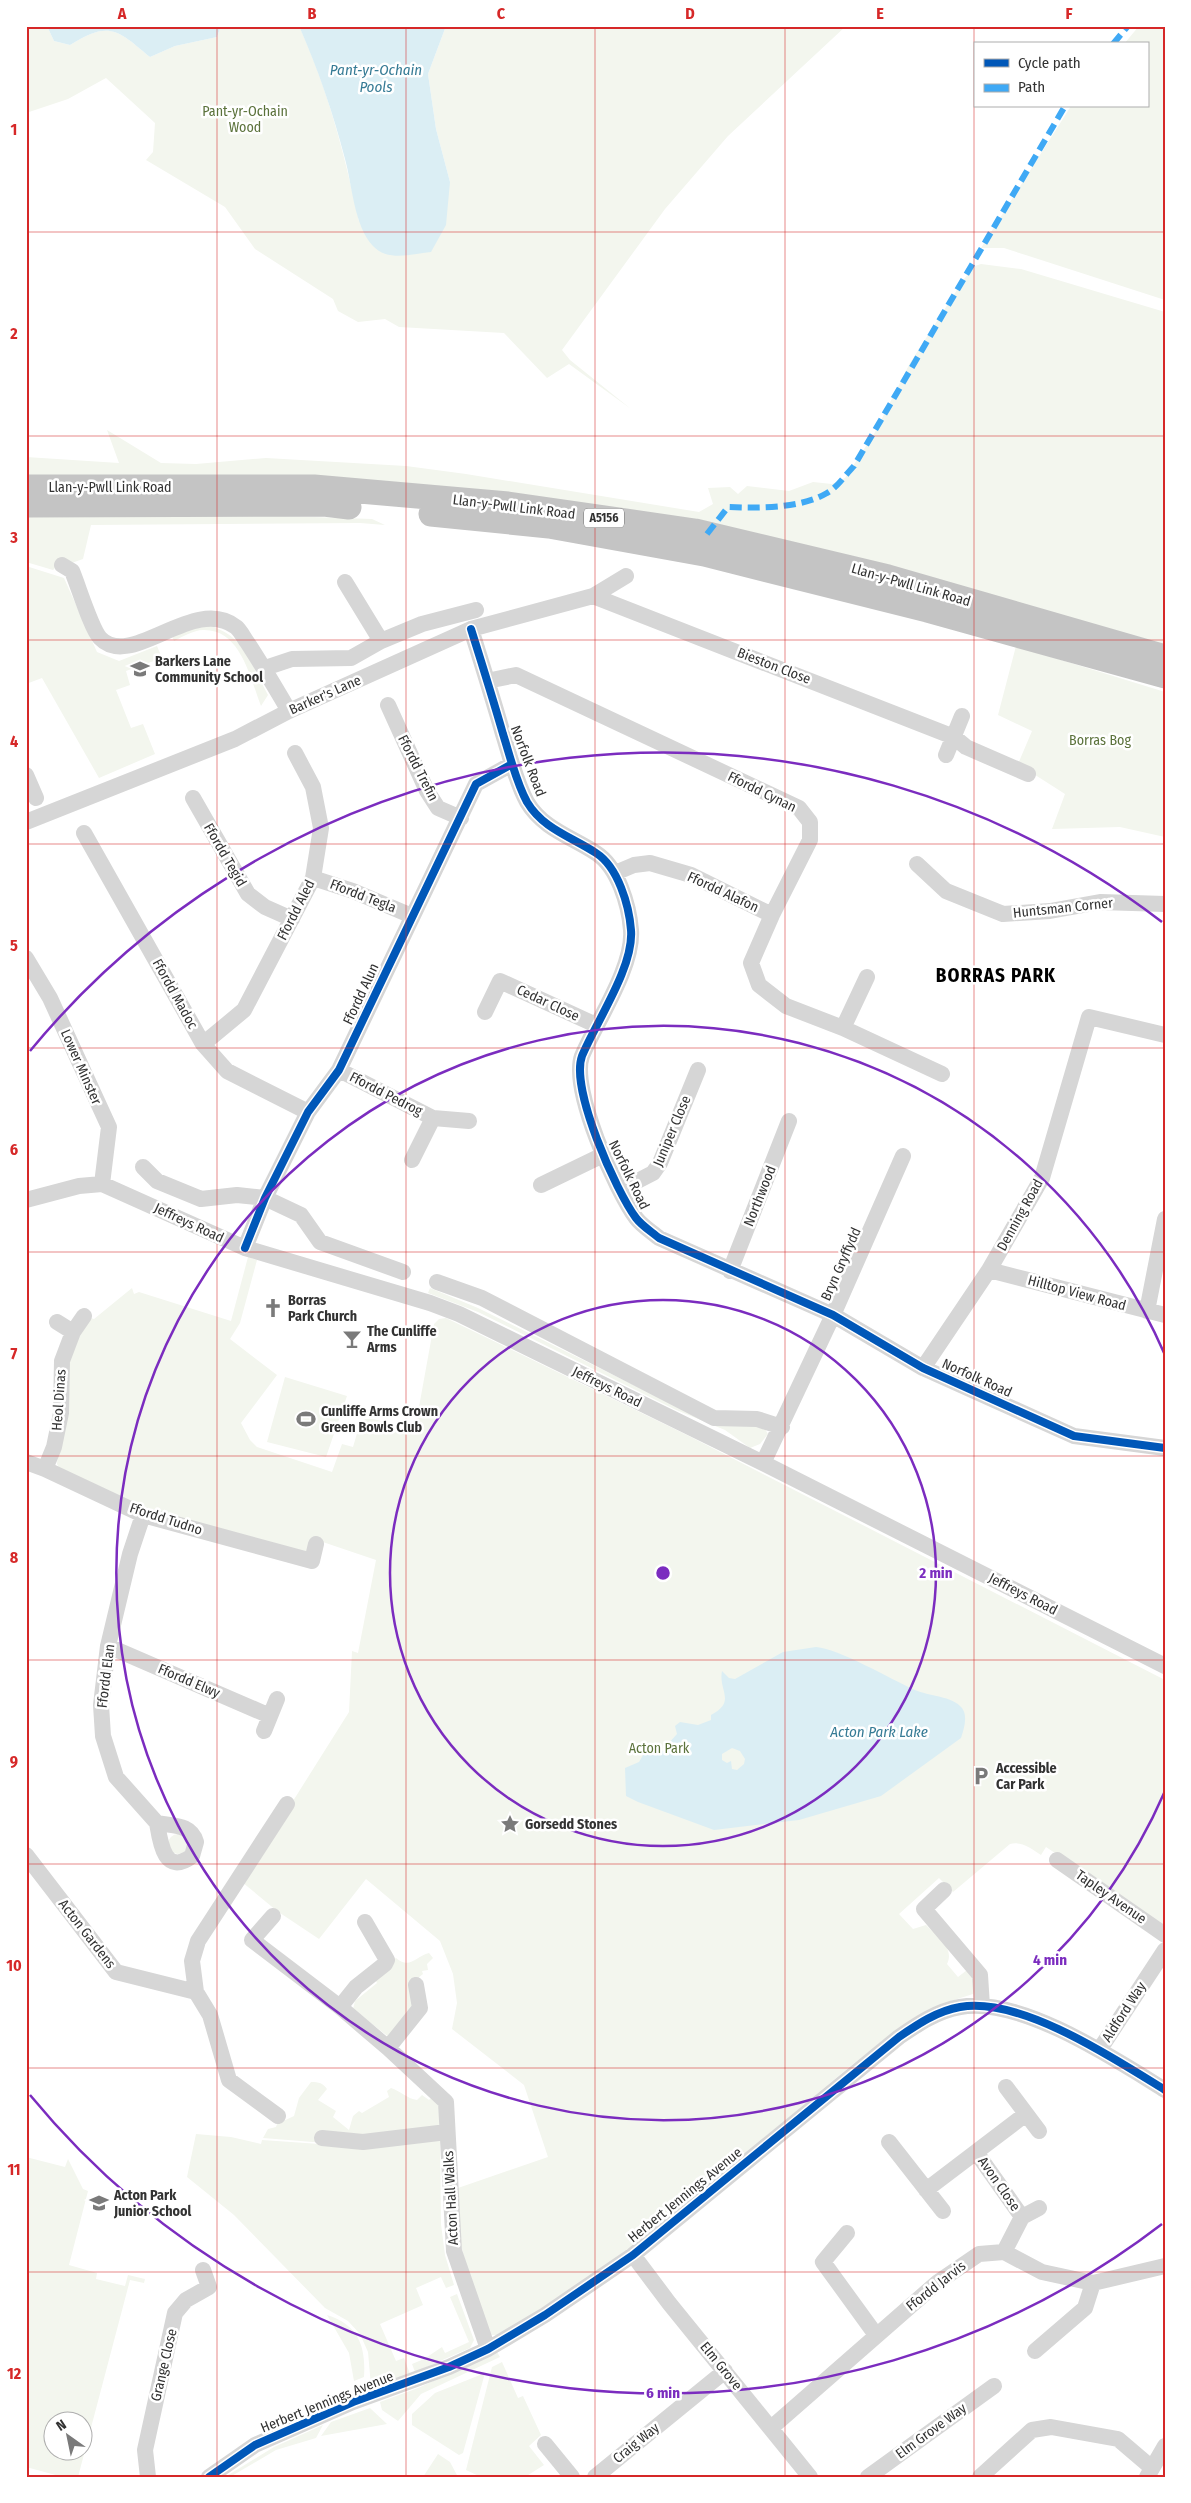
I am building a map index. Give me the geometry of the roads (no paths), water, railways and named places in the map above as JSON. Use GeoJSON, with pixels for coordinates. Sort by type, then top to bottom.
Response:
{"type":"FeatureCollection","features":[{"type":"Feature","properties":{"kind":"highway","name":"Llan-y-Pwll Link Road"},"geometry":{"type":"LineString","coordinates":[[26,486],[314,487],[508,504],[695,531],[888,577],[1165,658]]}},
{"type":"Feature","properties":{"kind":"highway","name":"Llan-y-Pwll Link Road"},"geometry":{"type":"LineString","coordinates":[[26,504],[324,504],[549,526],[723,558],[927,610],[1165,676]]}},
{"type":"Feature","properties":{"kind":"street"},"geometry":{"type":"LineString","coordinates":[[62,565],[72,571],[99,637],[111,646],[127,646],[202,617],[217,619],[236,627],[265,668],[289,711]]}},
{"type":"Feature","properties":{"kind":"street","name":"Barker's Lane"},"geometry":{"type":"LineString","coordinates":[[26,822],[235,739],[289,711],[471,630],[593,596],[626,576]]}},
{"type":"Feature","properties":{"kind":"street"},"geometry":{"type":"LineString","coordinates":[[353,587],[381,641]]}},
{"type":"Feature","properties":{"kind":"street","name":"Bieston Close"},"geometry":{"type":"LineString","coordinates":[[593,596],[954,737],[966,746],[1028,774]]}},
{"type":"Feature","properties":{"kind":"street"},"geometry":{"type":"LineString","coordinates":[[265,668],[292,659],[351,658],[381,641],[467,607]]}},
{"type":"Feature","properties":{"kind":"street","name":"Norfolk Road"},"geometry":{"type":"LineString","coordinates":[[471,630],[512,764],[528,802],[548,826],[598,854],[615,873],[630,921],[630,948],[615,988],[581,1059],[582,1094],[603,1155],[637,1219],[659,1238],[833,1315],[923,1368],[1074,1436],[1165,1448]]}},
{"type":"Feature","properties":{"kind":"street","name":"Ffordd Cynan"},"geometry":{"type":"LineString","coordinates":[[487,681],[516,675],[799,808],[810,822],[810,840],[772,915],[751,963],[759,985],[786,1006],[844,1028],[942,1074]]}},
{"type":"Feature","properties":{"kind":"street","name":"Ffordd Trefin"},"geometry":{"type":"LineString","coordinates":[[388,705],[427,791],[438,808],[461,818]]}},
{"type":"Feature","properties":{"kind":"street"},"geometry":{"type":"LineString","coordinates":[[946,755],[962,716]]}},
{"type":"Feature","properties":{"kind":"street","name":"Ffordd Aled"},"geometry":{"type":"LineString","coordinates":[[203,1044],[244,1010],[313,878],[321,828],[312,788],[295,753]]}},
{"type":"Feature","properties":{"kind":"street","name":"Ffordd Alun"},"geometry":{"type":"LineString","coordinates":[[245,1248],[265,1198],[308,1112],[339,1070],[476,784],[512,764]]}},
{"type":"Feature","properties":{"kind":"street"},"geometry":{"type":"LineString","coordinates":[[26,775],[36,798]]}},
{"type":"Feature","properties":{"kind":"street","name":"Ffordd Tegid"},"geometry":{"type":"LineString","coordinates":[[193,798],[248,894],[265,907],[292,919]]}},
{"type":"Feature","properties":{"kind":"street","name":"Ffordd Madoc"},"geometry":{"type":"LineString","coordinates":[[84,833],[203,1044],[227,1071],[308,1112]]}},
{"type":"Feature","properties":{"kind":"street","name":"Ffordd Alafon"},"geometry":{"type":"LineString","coordinates":[[615,873],[634,865],[650,863],[691,875],[772,915]]}},
{"type":"Feature","properties":{"kind":"street","name":"Huntsman Corner"},"geometry":{"type":"LineString","coordinates":[[917,864],[946,891],[1003,914],[1050,911],[1100,902],[1165,904]]}},
{"type":"Feature","properties":{"kind":"street","name":"Ffordd Tegla"},"geometry":{"type":"LineString","coordinates":[[313,878],[353,891],[412,916]]}},
{"type":"Feature","properties":{"kind":"street","name":"Lower Minster"},"geometry":{"type":"LineString","coordinates":[[26,958],[50,998],[108,1127],[102,1184]]}},
{"type":"Feature","properties":{"kind":"street","name":"Cedar Close"},"geometry":{"type":"LineString","coordinates":[[485,1012],[503,976],[596,1025]]}},
{"type":"Feature","properties":{"kind":"street"},"geometry":{"type":"LineString","coordinates":[[844,1028],[867,977]]}},
{"type":"Feature","properties":{"kind":"street","name":"Denning Road"},"geometry":{"type":"LineString","coordinates":[[923,1368],[989,1270],[1042,1178],[1089,1017],[1165,1035]]}},
{"type":"Feature","properties":{"kind":"street","name":"Ffordd Pedrog"},"geometry":{"type":"LineString","coordinates":[[339,1070],[433,1118],[469,1121]]}},
{"type":"Feature","properties":{"kind":"street","name":"Juniper Close"},"geometry":{"type":"LineString","coordinates":[[620,1190],[653,1173],[660,1163],[690,1077]]}},
{"type":"Feature","properties":{"kind":"street","name":"Ffordd Pedrog"},"geometry":{"type":"LineString","coordinates":[[412,1160],[433,1118]]}},
{"type":"Feature","properties":{"kind":"street","name":"Northwood"},"geometry":{"type":"LineString","coordinates":[[730,1271],[790,1121]]}},
{"type":"Feature","properties":{"kind":"street"},"geometry":{"type":"LineString","coordinates":[[541,1185],[603,1155]]}},
{"type":"Feature","properties":{"kind":"street","name":"Bryn Gryffydd"},"geometry":{"type":"LineString","coordinates":[[763,1464],[782,1428],[903,1156]]}},
{"type":"Feature","properties":{"kind":"street","name":"Jeffreys Road"},"geometry":{"type":"LineString","coordinates":[[143,1166],[157,1181],[200,1199],[237,1195],[265,1198],[301,1215],[320,1242],[403,1272]]}},
{"type":"Feature","properties":{"kind":"street","name":"Jeffreys Road"},"geometry":{"type":"LineString","coordinates":[[26,1200],[79,1186],[102,1184],[245,1248],[430,1303],[459,1314],[1165,1666]]}},
{"type":"Feature","properties":{"kind":"street"},"geometry":{"type":"LineString","coordinates":[[1147,1311],[1165,1219]]}},
{"type":"Feature","properties":{"kind":"street","name":"Hilltop View Road"},"geometry":{"type":"LineString","coordinates":[[989,1270],[1165,1315]]}},
{"type":"Feature","properties":{"kind":"street","name":"Jeffreys Road"},"geometry":{"type":"LineString","coordinates":[[437,1282],[482,1298],[714,1418],[757,1419],[782,1428]]}},
{"type":"Feature","properties":{"kind":"street","name":"Heol Dinas"},"geometry":{"type":"LineString","coordinates":[[45,1469],[54,1446],[61,1414],[62,1361],[73,1332],[84,1316]]}},
{"type":"Feature","properties":{"kind":"street"},"geometry":{"type":"LineString","coordinates":[[57,1322],[73,1332]]}},
{"type":"Feature","properties":{"kind":"street","name":"Ffordd Tudno"},"geometry":{"type":"LineString","coordinates":[[26,1462],[142,1514],[310,1568],[316,1544]]}},
{"type":"Feature","properties":{"kind":"street","name":"Ffordd Elan"},"geometry":{"type":"LineString","coordinates":[[142,1514],[130,1554],[108,1646],[101,1705],[103,1736],[116,1777],[157,1823]]}},
{"type":"Feature","properties":{"kind":"street","name":"Ffordd Elwy"},"geometry":{"type":"LineString","coordinates":[[108,1646],[267,1723],[277,1699]]}},
{"type":"Feature","properties":{"kind":"street"},"geometry":{"type":"LineString","coordinates":[[278,2116],[229,2080],[210,2015],[196,1992],[192,1961],[198,1941],[287,1804]]}},
{"type":"Feature","properties":{"kind":"street"},"geometry":{"type":"LineString","coordinates":[[157,1823],[187,1828],[194,1836],[196,1847],[192,1856],[181,1861],[170,1860],[163,1853],[157,1823]]}},
{"type":"Feature","properties":{"kind":"street"},"geometry":{"type":"LineString","coordinates":[[160,1843],[165,1832],[175,1826]]}},
{"type":"Feature","properties":{"kind":"street","name":"Acton Gardens"},"geometry":{"type":"LineString","coordinates":[[26,1855],[116,1972],[196,1992]]}},
{"type":"Feature","properties":{"kind":"street","name":"Tapley Avenue"},"geometry":{"type":"LineString","coordinates":[[1057,1860],[1165,1935]]}},
{"type":"Feature","properties":{"kind":"street"},"geometry":{"type":"LineString","coordinates":[[944,1890],[924,1909],[980,1975],[982,2006]]}},
{"type":"Feature","properties":{"kind":"street","name":"Acton Hall Walks"},"geometry":{"type":"LineString","coordinates":[[273,1916],[252,1940],[340,2007],[444,2098],[448,2114],[447,2132],[454,2251],[488,2349]]}},
{"type":"Feature","properties":{"kind":"street"},"geometry":{"type":"LineString","coordinates":[[340,2007],[356,1987],[385,1964],[387,1960],[365,1922]]}},
{"type":"Feature","properties":{"kind":"street","name":"Aldford Way"},"geometry":{"type":"LineString","coordinates":[[1100,2049],[1165,1950]]}},
{"type":"Feature","properties":{"kind":"street"},"geometry":{"type":"LineString","coordinates":[[388,2048],[420,2008],[416,1985]]}},
{"type":"Feature","properties":{"kind":"street","name":"Herbert Jennings Avenue"},"geometry":{"type":"LineString","coordinates":[[208,2477],[255,2445],[353,2402],[449,2367],[488,2349],[561,2305],[633,2255],[899,2037],[940,2013],[960,2007],[982,2006],[1032,2017],[1100,2049],[1165,2090]]}},
{"type":"Feature","properties":{"kind":"street"},"geometry":{"type":"LineString","coordinates":[[1006,2087],[1039,2130]]}},
{"type":"Feature","properties":{"kind":"street","name":"Avon Close"},"geometry":{"type":"LineString","coordinates":[[926,2190],[1026,2114]]}},
{"type":"Feature","properties":{"kind":"street","name":"Acton Hall Walks"},"geometry":{"type":"LineString","coordinates":[[322,2138],[363,2142],[447,2132]]}},
{"type":"Feature","properties":{"kind":"street"},"geometry":{"type":"LineString","coordinates":[[889,2142],[943,2211]]}},
{"type":"Feature","properties":{"kind":"street","name":"Avon Close"},"geometry":{"type":"LineString","coordinates":[[976,2152],[1022,2217]]}},
{"type":"Feature","properties":{"kind":"street","name":"Avon Close"},"geometry":{"type":"LineString","coordinates":[[1004,2252],[1022,2217],[1039,2208]]}},
{"type":"Feature","properties":{"kind":"street"},"geometry":{"type":"LineString","coordinates":[[847,2233],[823,2262],[876,2336]]}},
{"type":"Feature","properties":{"kind":"street"},"geometry":{"type":"LineString","coordinates":[[1004,2252],[1042,2272],[1093,2284],[1165,2266]]}},
{"type":"Feature","properties":{"kind":"street","name":"Ffordd Jarvis"},"geometry":{"type":"LineString","coordinates":[[771,2428],[938,2282],[979,2254],[1004,2252]]}},
{"type":"Feature","properties":{"kind":"street","name":"Elm Grove"},"geometry":{"type":"LineString","coordinates":[[633,2255],[807,2476]]}},
{"type":"Feature","properties":{"kind":"street","name":"Grange Close"},"geometry":{"type":"LineString","coordinates":[[148,2477],[145,2450],[175,2314],[186,2300],[209,2287],[203,2270]]}},
{"type":"Feature","properties":{"kind":"street"},"geometry":{"type":"LineString","coordinates":[[1035,2351],[1085,2308],[1093,2284]]}},
{"type":"Feature","properties":{"kind":"street","name":"Craig Way"},"geometry":{"type":"LineString","coordinates":[[595,2477],[724,2371]]}},
{"type":"Feature","properties":{"kind":"street","name":"Elm Grove Way"},"geometry":{"type":"LineString","coordinates":[[868,2477],[994,2386]]}},
{"type":"Feature","properties":{"kind":"street"},"geometry":{"type":"LineString","coordinates":[[980,2477],[1032,2430],[1051,2427],[1118,2439],[1150,2472],[1165,2446]]}},
{"type":"Feature","properties":{"kind":"street"},"geometry":{"type":"LineString","coordinates":[[545,2444],[572,2477]]}},
{"type":"Feature","properties":{"kind":"water"},"geometry":{"type":"Polygon","coordinates":[[[47,26],[221,26],[217,37],[175,46],[150,57],[129,40],[113,32],[94,33],[70,45],[54,41],[47,26]]]}},
{"type":"Feature","properties":{"kind":"water","name":"Pant-yr-Ochain Pools"},"geometry":{"type":"Polygon","coordinates":[[[299,26],[446,26],[428,74],[436,129],[450,182],[446,225],[431,252],[400,256],[386,254],[373,246],[367,238],[354,204],[345,159],[330,108],[313,58],[299,26]]]}},
{"type":"Feature","properties":{"kind":"water","name":"Acton Park Lake"},"geometry":{"type":"Polygon","coordinates":[[[816,1647],[826,1649],[915,1690],[953,1701],[962,1708],[965,1715],[961,1738],[881,1796],[799,1820],[714,1830],[626,1796],[625,1768],[639,1762],[646,1750],[667,1750],[667,1745],[677,1734],[675,1726],[680,1722],[698,1725],[711,1720],[711,1715],[723,1705],[725,1695],[721,1678],[722,1671],[729,1678],[735,1679],[783,1652],[816,1647]],[[732,1748],[722,1754],[722,1760],[727,1763],[731,1761],[732,1769],[737,1770],[744,1764],[745,1759],[740,1751],[732,1748]]]}},
{"type":"Feature","properties":{"kind":"place","name":"Barkers Lane Community School"},"geometry":{"type":"Point","coordinates":[140,669]}},
{"type":"Feature","properties":{"kind":"place","name":"Borras Park Church"},"geometry":{"type":"Point","coordinates":[273,1308]}},
{"type":"Feature","properties":{"kind":"place","name":"The Cunliffe Arms"},"geometry":{"type":"Point","coordinates":[352,1339]}},
{"type":"Feature","properties":{"kind":"place","name":"Cunliffe Arms Crown Green Bowls Club"},"geometry":{"type":"Point","coordinates":[306,1419]}},
{"type":"Feature","properties":{"kind":"place","name":"Accessible Car Park"},"geometry":{"type":"Point","coordinates":[981,1776]}},
{"type":"Feature","properties":{"kind":"place","name":"Gorsedd Stones"},"geometry":{"type":"Point","coordinates":[510,1824]}},
{"type":"Feature","properties":{"kind":"place","name":"Acton Park Junior School"},"geometry":{"type":"Point","coordinates":[99,2203]}},
{"type":"Feature","properties":{"kind":"district","name":"BORRAS PARK"},"geometry":{"type":"Point","coordinates":[996,975]}},
{"type":"Feature","properties":{"kind":"park label","name":"Pant-yr-Ochain Wood"},"geometry":{"type":"Point","coordinates":[245,120]}},
{"type":"Feature","properties":{"kind":"park label","name":"Borras Bog"},"geometry":{"type":"Point","coordinates":[1100,740]}},
{"type":"Feature","properties":{"kind":"park label","name":"Acton Park"},"geometry":{"type":"Point","coordinates":[659,1748]}}]}
